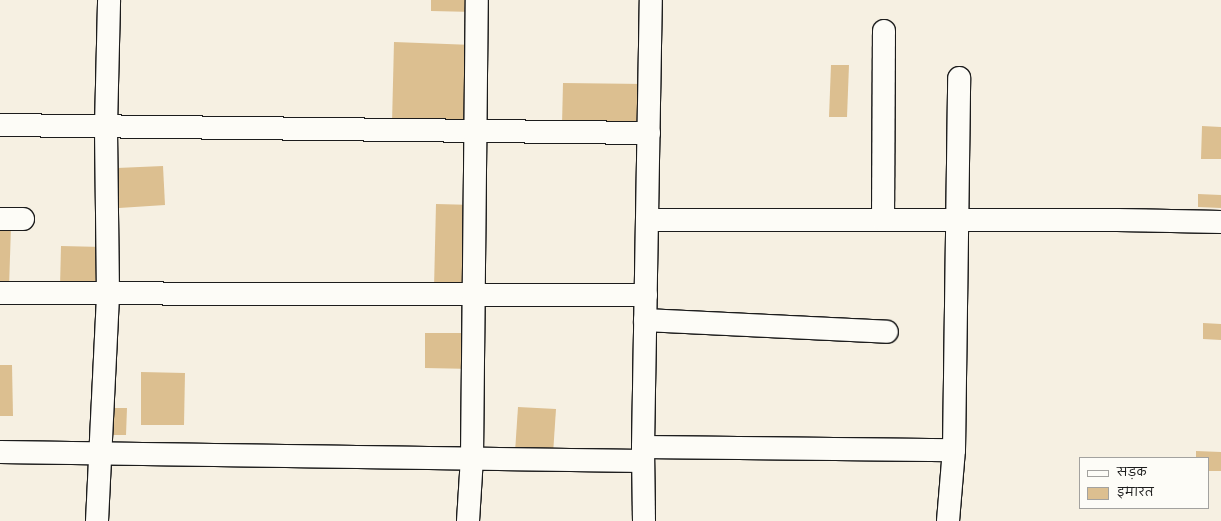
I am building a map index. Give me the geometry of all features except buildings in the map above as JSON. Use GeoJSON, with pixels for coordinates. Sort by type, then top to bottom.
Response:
{"type":"FeatureCollection","features":[{"type":"Feature","properties":{"kind":"street"},"geometry":{"type":"LineString","coordinates":[[97,521],[108,294],[106,126],[109,0]]}},
{"type":"Feature","properties":{"kind":"street"},"geometry":{"type":"LineString","coordinates":[[468,521],[472,457],[477,0]]}},
{"type":"Feature","properties":{"kind":"street"},"geometry":{"type":"LineString","coordinates":[[644,521],[643,454],[651,0]]}},
{"type":"Feature","properties":{"kind":"street"},"geometry":{"type":"LineString","coordinates":[[883,220],[884,31]]}},
{"type":"Feature","properties":{"kind":"street"},"geometry":{"type":"LineString","coordinates":[[948,521],[954,450],[959,78]]}},
{"type":"Feature","properties":{"kind":"street"},"geometry":{"type":"LineString","coordinates":[[0,125],[648,133]]}},
{"type":"Feature","properties":{"kind":"street"},"geometry":{"type":"LineString","coordinates":[[0,219],[23,219]]}},
{"type":"Feature","properties":{"kind":"street"},"geometry":{"type":"LineString","coordinates":[[647,220],[1221,222]]}},
{"type":"Feature","properties":{"kind":"street"},"geometry":{"type":"LineString","coordinates":[[0,293],[646,295]]}},
{"type":"Feature","properties":{"kind":"street"},"geometry":{"type":"LineString","coordinates":[[645,320],[887,332]]}},
{"type":"Feature","properties":{"kind":"street"},"geometry":{"type":"LineString","coordinates":[[0,452],[472,457],[954,450]]}}]}
